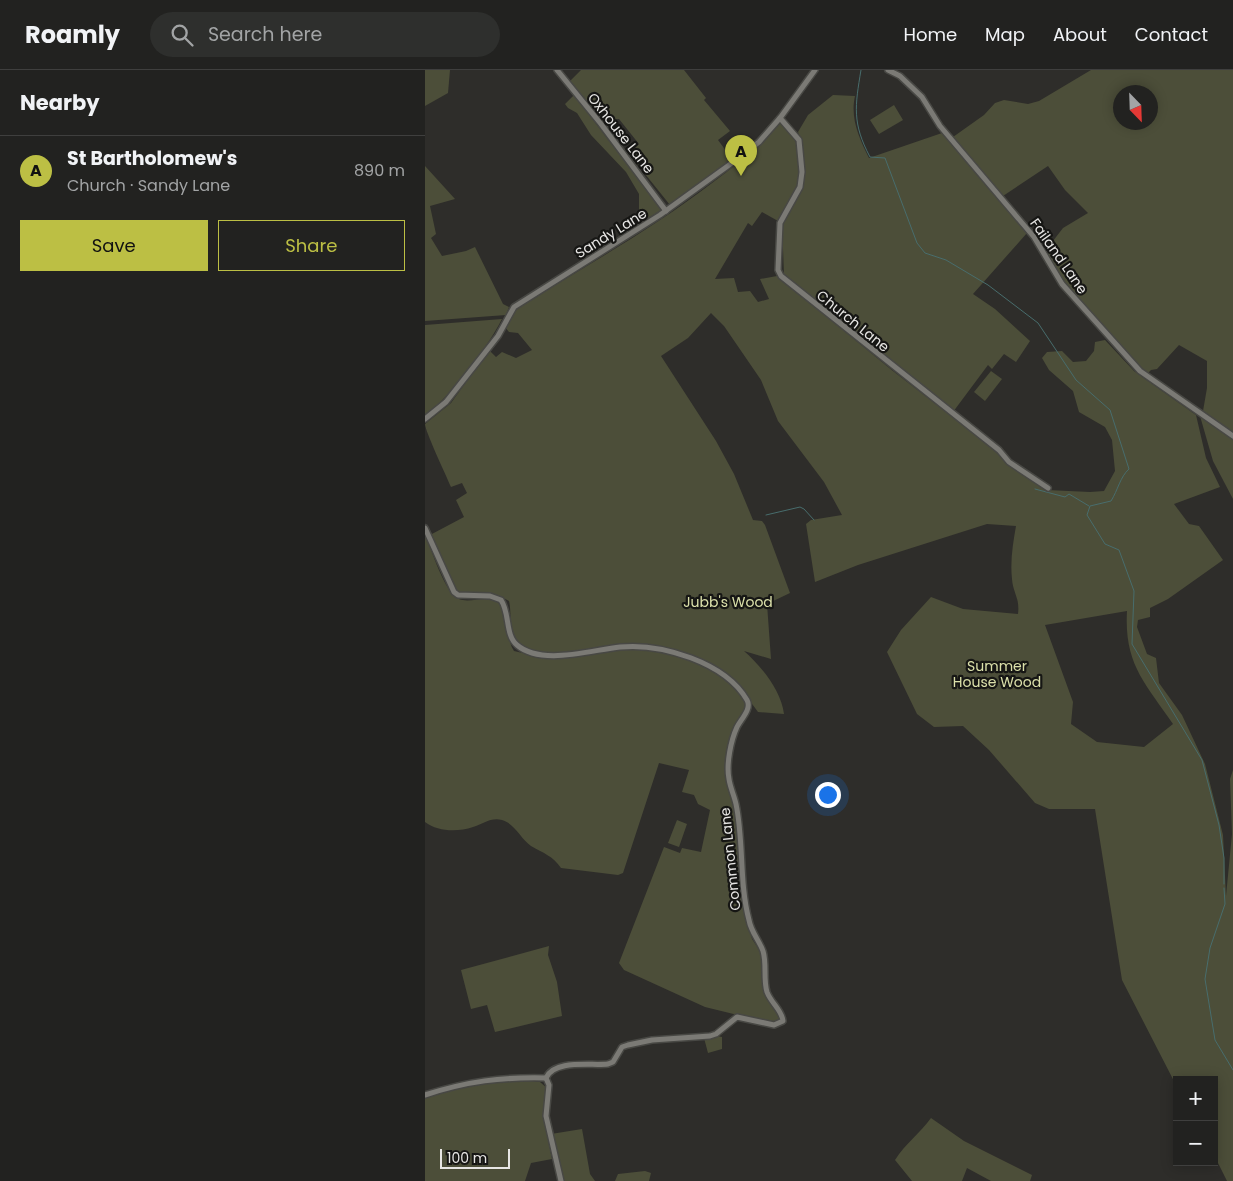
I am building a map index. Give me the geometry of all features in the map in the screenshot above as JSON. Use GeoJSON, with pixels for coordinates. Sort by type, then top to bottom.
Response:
{"type":"FeatureCollection","features":[{"type":"Feature","properties":{"kind":"street","name":"Oxhouse Lane"},"geometry":{"type":"LineString","coordinates":[[557,70],[601,124],[666,211]]}},
{"type":"Feature","properties":{"kind":"street","name":"Sandy Lane"},"geometry":{"type":"LineString","coordinates":[[425,418],[446,402],[498,336],[514,307],[666,211],[759,142],[781,118],[815,70]]}},
{"type":"Feature","properties":{"kind":"street","name":"Failand Lane"},"geometry":{"type":"LineString","coordinates":[[888,70],[900,76],[922,97],[940,126],[1034,237],[1062,284],[1140,371],[1233,436]]}},
{"type":"Feature","properties":{"kind":"street","name":"Church Lane"},"geometry":{"type":"LineString","coordinates":[[781,118],[799,140],[802,172],[800,187],[780,223],[778,270],[781,276],[999,450],[1009,462],[1048,488]]}},
{"type":"Feature","properties":{"kind":"street","name":"Common Lane"},"geometry":{"type":"LineString","coordinates":[[425,528],[454,592],[458,595],[490,596],[501,600],[506,610],[511,637],[525,651],[544,656],[629,647],[677,653],[711,668],[738,688],[748,702],[749,707],[736,729],[728,778],[736,803],[743,892],[749,921],[762,950],[768,994],[782,1014],[783,1022],[774,1025],[737,1017],[716,1034],[638,1042],[622,1047],[613,1062],[609,1064],[571,1065],[552,1070],[546,1078]]}},
{"type":"Feature","properties":{"kind":"street"},"geometry":{"type":"LineString","coordinates":[[425,1095],[465,1082],[511,1078],[546,1078],[549,1085],[546,1105],[547,1126],[561,1181]]}},
{"type":"Feature","properties":{"kind":"green space"},"geometry":{"type":"Polygon","coordinates":[[[425,70],[450,70],[448,93],[425,106],[425,70]]]}},
{"type":"Feature","properties":{"kind":"green space"},"geometry":{"type":"Polygon","coordinates":[[[581,70],[684,70],[706,98],[704,100],[730,131],[718,140],[732,159],[670,205],[629,154],[639,144],[619,119],[603,120],[570,81],[581,70]]]}},
{"type":"Feature","properties":{"kind":"green space"},"geometry":{"type":"Polygon","coordinates":[[[1091,70],[1233,70],[1233,432],[1203,411],[1207,388],[1207,361],[1179,345],[1157,369],[1151,370],[1148,373],[1139,367],[1058,274],[1046,250],[1063,228],[1088,213],[1065,190],[1048,166],[1003,196],[953,137],[984,115],[995,103],[1004,100],[1028,104],[1039,101],[1091,70]]]}},
{"type":"Feature","properties":{"kind":"green space"},"geometry":{"type":"Polygon","coordinates":[[[574,95],[662,210],[641,222],[639,219],[639,194],[626,172],[591,135],[577,113],[565,104],[574,95]]]}},
{"type":"Feature","properties":{"kind":"green space"},"geometry":{"type":"Polygon","coordinates":[[[833,95],[855,96],[855,120],[869,158],[942,133],[1027,233],[973,294],[995,309],[1030,341],[1016,362],[1004,354],[992,369],[988,365],[953,412],[784,275],[782,223],[804,172],[803,147],[798,132],[808,115],[833,95]]]}},
{"type":"Feature","properties":{"kind":"green space"},"geometry":{"type":"Polygon","coordinates":[[[894,105],[903,120],[879,134],[870,120],[894,105]]]}},
{"type":"Feature","properties":{"kind":"green space"},"geometry":{"type":"Polygon","coordinates":[[[781,122],[797,142],[799,174],[796,190],[778,221],[762,212],[752,226],[748,223],[715,279],[734,278],[738,292],[750,291],[758,302],[769,299],[760,279],[777,276],[893,371],[1047,490],[1104,491],[1115,471],[1112,440],[1105,427],[1079,412],[1073,391],[1049,370],[1042,358],[1047,352],[1062,351],[1073,362],[1086,361],[1094,351],[1095,342],[1105,340],[1134,371],[1196,415],[1206,458],[1220,487],[1174,504],[1189,524],[1199,526],[1223,560],[1168,599],[1150,608],[1150,617],[1138,620],[1137,627],[1147,654],[1156,658],[1159,683],[1182,715],[1205,764],[1223,835],[1226,896],[1232,834],[1230,779],[1233,770],[1233,1181],[1227,1181],[1218,1163],[1218,1076],[1173,1076],[1173,1079],[1122,980],[1095,809],[1049,809],[1035,803],[989,750],[963,726],[934,727],[917,714],[887,652],[901,630],[931,597],[963,609],[1018,614],[1018,604],[1011,572],[1016,526],[987,524],[858,565],[815,582],[806,524],[811,520],[842,515],[824,482],[778,421],[761,380],[724,326],[711,313],[688,338],[661,356],[716,441],[734,474],[753,520],[762,521],[765,525],[790,593],[767,604],[771,659],[744,651],[775,687],[784,714],[758,712],[746,696],[718,671],[702,661],[667,648],[629,644],[555,653],[528,649],[518,642],[513,633],[509,601],[491,595],[458,593],[450,579],[430,535],[464,517],[456,500],[467,493],[462,483],[451,487],[425,424],[451,403],[489,350],[496,357],[502,352],[516,358],[532,350],[518,333],[509,332],[505,327],[516,309],[665,217],[740,162],[781,122]],[[1127,611],[1045,625],[1073,702],[1071,724],[1097,742],[1144,747],[1173,724],[1138,672],[1129,645],[1127,611]]]}},
{"type":"Feature","properties":{"kind":"green space"},"geometry":{"type":"Polygon","coordinates":[[[425,166],[455,199],[430,206],[436,234],[431,238],[442,256],[475,247],[503,304],[509,307],[506,315],[425,321],[425,166]]]}},
{"type":"Feature","properties":{"kind":"green space"},"geometry":{"type":"Polygon","coordinates":[[[502,319],[487,344],[467,371],[446,396],[425,416],[425,325],[502,319]]]}},
{"type":"Feature","properties":{"kind":"green space"},"geometry":{"type":"Polygon","coordinates":[[[991,371],[1002,379],[985,401],[974,392],[991,371]]]}},
{"type":"Feature","properties":{"kind":"green space"},"geometry":{"type":"Polygon","coordinates":[[[1200,416],[1233,439],[1233,499],[1213,461],[1200,416]]]}},
{"type":"Feature","properties":{"kind":"green space"},"geometry":{"type":"Polygon","coordinates":[[[425,534],[444,580],[454,595],[464,600],[491,599],[500,604],[505,614],[509,639],[514,651],[540,657],[556,658],[634,649],[659,651],[685,658],[709,669],[728,682],[743,698],[747,707],[735,726],[726,776],[735,809],[745,910],[752,939],[760,951],[770,1001],[780,1015],[779,1021],[775,1023],[758,1020],[705,1007],[624,970],[619,963],[664,847],[680,853],[682,848],[701,852],[710,810],[698,804],[694,795],[682,792],[689,770],[659,763],[623,873],[618,875],[561,868],[551,858],[527,843],[510,824],[502,820],[491,820],[461,830],[436,828],[425,822],[425,534]]]}},
{"type":"Feature","properties":{"kind":"green space"},"geometry":{"type":"Polygon","coordinates":[[[677,820],[687,824],[679,847],[668,843],[677,820]]]}},
{"type":"Feature","properties":{"kind":"green space"},"geometry":{"type":"Polygon","coordinates":[[[549,946],[548,955],[557,982],[562,1016],[495,1032],[487,1005],[471,1009],[461,970],[549,946]]]}},
{"type":"Feature","properties":{"kind":"green space"},"geometry":{"type":"Polygon","coordinates":[[[722,1037],[722,1049],[708,1053],[704,1038],[722,1037]]]}},
{"type":"Feature","properties":{"kind":"green space"},"geometry":{"type":"Polygon","coordinates":[[[524,1080],[540,1082],[547,1088],[543,1115],[552,1159],[531,1163],[525,1181],[425,1181],[425,1098],[465,1084],[524,1080]]]}},
{"type":"Feature","properties":{"kind":"green space"},"geometry":{"type":"Polygon","coordinates":[[[931,1118],[964,1141],[1032,1175],[1030,1181],[991,1181],[967,1168],[962,1181],[912,1181],[895,1160],[931,1118]]]}},
{"type":"Feature","properties":{"kind":"green space"},"geometry":{"type":"Polygon","coordinates":[[[582,1129],[590,1174],[595,1181],[562,1181],[551,1134],[582,1129]]]}},
{"type":"Feature","properties":{"kind":"green space"},"geometry":{"type":"Polygon","coordinates":[[[645,1171],[651,1173],[649,1181],[615,1181],[618,1174],[645,1171]]]}},
{"type":"Feature","properties":{"kind":"waterway"},"geometry":{"type":"LineString","coordinates":[[861,70],[856,104],[860,134],[870,157],[885,158],[917,243],[925,253],[946,260],[988,285],[1038,323],[1076,380],[1110,410],[1129,469],[1123,476],[1111,501],[1090,506],[1087,515],[1105,544],[1119,550],[1134,591],[1132,644],[1202,760],[1219,825],[1224,858],[1224,884]]}},
{"type":"Feature","properties":{"kind":"waterway"},"geometry":{"type":"LineString","coordinates":[[1035,489],[1065,497],[1069,494],[1089,506]]}},
{"type":"Feature","properties":{"kind":"waterway"},"geometry":{"type":"LineString","coordinates":[[766,515],[800,507],[814,520]]}},
{"type":"Feature","properties":{"kind":"waterway"},"geometry":{"type":"LineString","coordinates":[[1224,888],[1225,904],[1210,948],[1205,979],[1215,1040],[1233,1070]]}},
{"type":"Feature","properties":{"kind":"place","name":"St Bartholomew's"},"geometry":{"type":"Point","coordinates":[741,176]}},
{"type":"Feature","properties":{"kind":"park label","name":"Jubb's Wood"},"geometry":{"type":"Point","coordinates":[728,602]}},
{"type":"Feature","properties":{"kind":"park label","name":"Summer House Wood"},"geometry":{"type":"Point","coordinates":[997,674]}}]}
